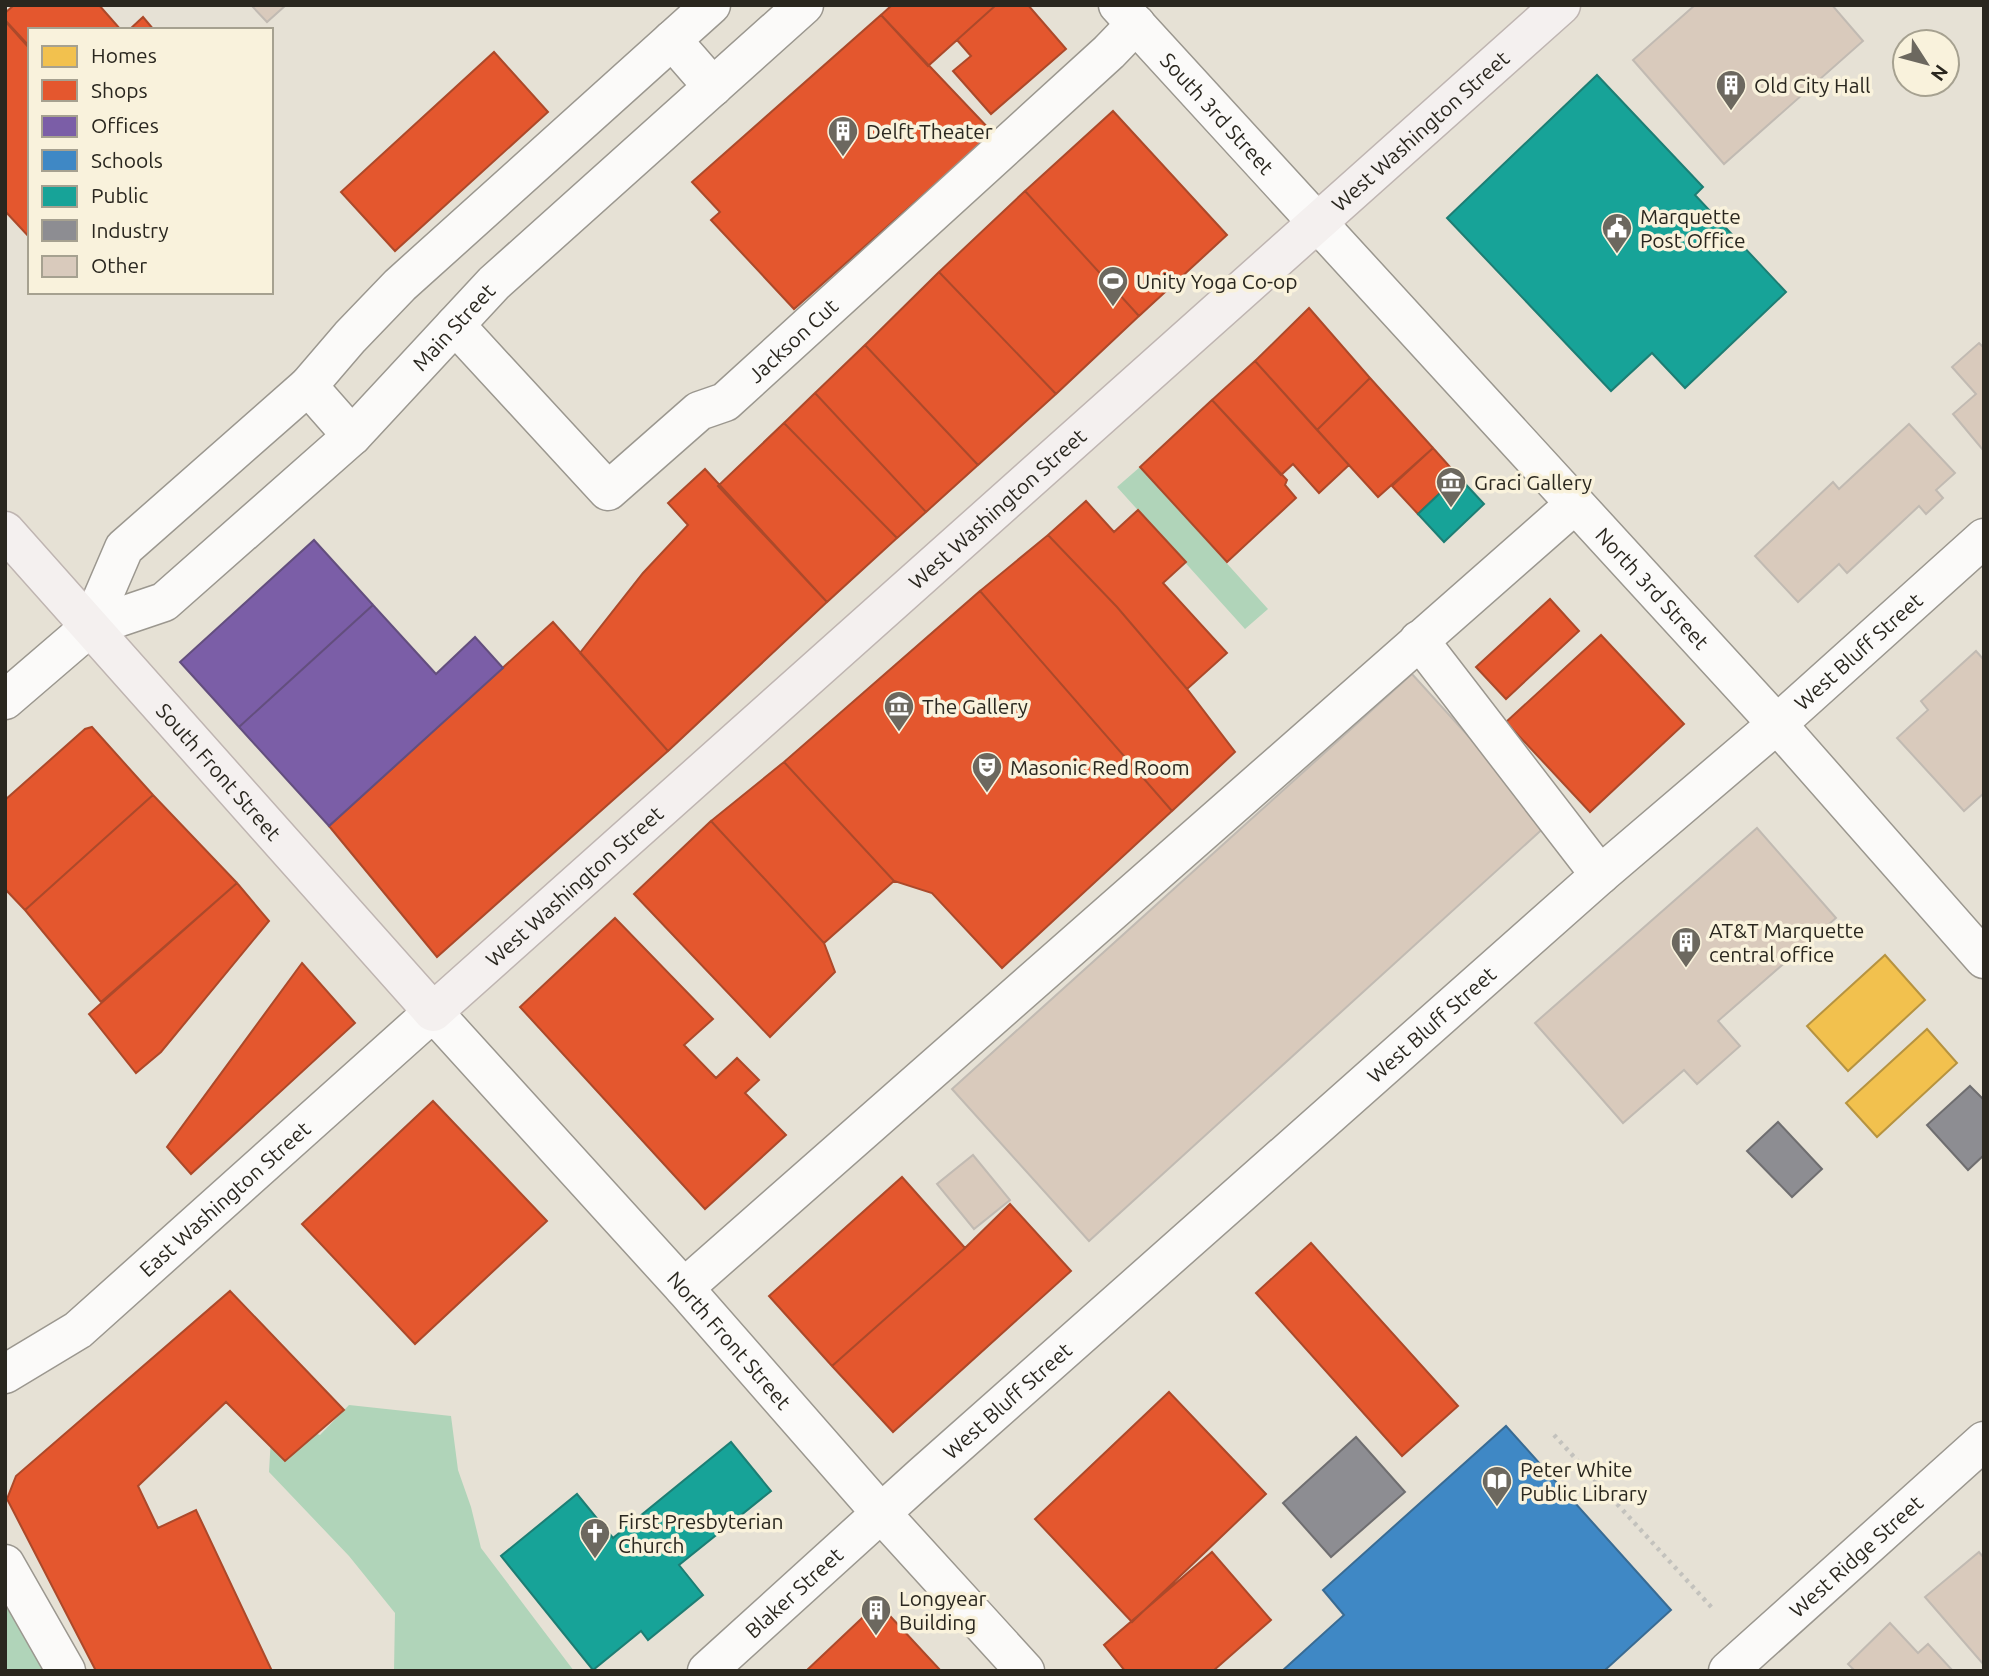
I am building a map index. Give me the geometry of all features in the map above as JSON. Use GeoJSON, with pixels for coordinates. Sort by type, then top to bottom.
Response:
{"type":"FeatureCollection","features":[{"type":"Feature","properties":{"kind":"main road","name":"West Washington Street"},"geometry":{"type":"LineString","coordinates":[[433,1012],[1561,5]]}},
{"type":"Feature","properties":{"kind":"main road","name":"South Front Street"},"geometry":{"type":"LineString","coordinates":[[5,531],[433,1012]]}},
{"type":"Feature","properties":{"kind":"street","name":"Main Street"},"geometry":{"type":"LineString","coordinates":[[90,627],[124,548],[308,386],[400,285],[711,5]]}},
{"type":"Feature","properties":{"kind":"street","name":"Main Street"},"geometry":{"type":"LineString","coordinates":[[5,700],[90,627],[164,602],[352,436],[494,283],[804,5]]}},
{"type":"Feature","properties":{"kind":"street","name":"South 3rd Street"},"geometry":{"type":"LineString","coordinates":[[1127,15],[1315,223]]}},
{"type":"Feature","properties":{"kind":"street","name":"Jackson Cut"},"geometry":{"type":"LineString","coordinates":[[455,325],[608,491],[699,411],[725,402],[1109,52],[1127,15]]}},
{"type":"Feature","properties":{"kind":"street"},"geometry":{"type":"LineString","coordinates":[[672,40],[713,87]]}},
{"type":"Feature","properties":{"kind":"street","name":"North 3rd Street"},"geometry":{"type":"LineString","coordinates":[[1315,223],[1777,724],[1984,959]]}},
{"type":"Feature","properties":{"kind":"street"},"geometry":{"type":"LineString","coordinates":[[308,386],[352,436]]}},
{"type":"Feature","properties":{"kind":"street"},"geometry":{"type":"LineString","coordinates":[[684,1287],[1574,505]]}},
{"type":"Feature","properties":{"kind":"street","name":"West Bluff Street"},"geometry":{"type":"LineString","coordinates":[[881,1513],[1600,875],[1777,724],[1984,538]]}},
{"type":"Feature","properties":{"kind":"street"},"geometry":{"type":"LineString","coordinates":[[1419,640],[1600,875]]}},
{"type":"Feature","properties":{"kind":"street","name":"North Front Street"},"geometry":{"type":"LineString","coordinates":[[433,1012],[684,1287],[881,1513],[1025,1671]]}},
{"type":"Feature","properties":{"kind":"street","name":"East Washington Street"},"geometry":{"type":"LineString","coordinates":[[5,1374],[78,1330],[433,1012]]}},
{"type":"Feature","properties":{"kind":"street","name":"West Ridge Street"},"geometry":{"type":"LineString","coordinates":[[1728,1671],[1984,1441]]}},
{"type":"Feature","properties":{"kind":"street","name":"Blaker Street"},"geometry":{"type":"LineString","coordinates":[[707,1671],[881,1513]]}},
{"type":"Feature","properties":{"kind":"street"},"geometry":{"type":"LineString","coordinates":[[5,1564],[66,1671]]}},
{"type":"Feature","properties":{"kind":"path"},"geometry":{"type":"LineString","coordinates":[[1554,1435],[1714,1610]]}},
{"type":"Feature","properties":{"kind":"green space"},"geometry":{"type":"Polygon","coordinates":[[[1140,467],[1268,609],[1245,629],[1117,487],[1140,467]]]}},
{"type":"Feature","properties":{"kind":"green space"},"geometry":{"type":"Polygon","coordinates":[[[349,1405],[451,1416],[458,1470],[481,1548],[574,1671],[394,1671],[395,1613],[349,1556],[269,1472],[271,1437],[306,1430],[320,1435],[349,1405]]]}},
{"type":"Feature","properties":{"kind":"green space"},"geometry":{"type":"Polygon","coordinates":[[[5,1564],[66,1671],[5,1671],[5,1564]]]}},
{"type":"Feature","properties":{"kind":"building: Homes"},"geometry":{"type":"Polygon","coordinates":[[[1885,955],[1925,1000],[1848,1071],[1807,1026],[1885,955]]]}},
{"type":"Feature","properties":{"kind":"building: Homes"},"geometry":{"type":"Polygon","coordinates":[[[1927,1029],[1957,1063],[1877,1137],[1846,1103],[1927,1029]]]}},
{"type":"Feature","properties":{"kind":"building: Shops"},"geometry":{"type":"Polygon","coordinates":[[[14,5],[99,5],[119,28],[28,28],[28,45],[5,20],[5,13],[14,5]]]}},
{"type":"Feature","properties":{"kind":"building: Shops"},"geometry":{"type":"Polygon","coordinates":[[[892,5],[996,5],[928,66],[881,15],[892,5]]]}},
{"type":"Feature","properties":{"kind":"building: Shops"},"geometry":{"type":"Polygon","coordinates":[[[996,5],[1028,5],[1066,49],[991,114],[953,71],[971,56],[957,40],[996,5]]]}},
{"type":"Feature","properties":{"kind":"building: Shops","name":"Delft Theater"},"geometry":{"type":"Polygon","coordinates":[[[881,15],[993,133],[794,309],[711,220],[720,212],[692,182],[881,15]]]}},
{"type":"Feature","properties":{"kind":"building: Shops"},"geometry":{"type":"Polygon","coordinates":[[[143,17],[152,28],[131,28],[143,17]]]}},
{"type":"Feature","properties":{"kind":"building: Shops"},"geometry":{"type":"Polygon","coordinates":[[[5,21],[28,47],[28,236],[5,211],[5,21]]]}},
{"type":"Feature","properties":{"kind":"building: Shops"},"geometry":{"type":"Polygon","coordinates":[[[494,52],[548,112],[395,251],[341,192],[494,52]]]}},
{"type":"Feature","properties":{"kind":"building: Shops"},"geometry":{"type":"Polygon","coordinates":[[[1113,111],[1227,235],[1139,316],[1025,191],[1113,111]]]}},
{"type":"Feature","properties":{"kind":"building: Shops"},"geometry":{"type":"Polygon","coordinates":[[[1025,191],[1139,316],[1056,394],[939,272],[1025,191]]]}},
{"type":"Feature","properties":{"kind":"building: Shops"},"geometry":{"type":"Polygon","coordinates":[[[939,272],[1056,394],[978,465],[865,345],[939,272]]]}},
{"type":"Feature","properties":{"kind":"building: Shops"},"geometry":{"type":"Polygon","coordinates":[[[1309,308],[1370,378],[1317,430],[1255,361],[1309,308]]]}},
{"type":"Feature","properties":{"kind":"building: Shops"},"geometry":{"type":"Polygon","coordinates":[[[865,345],[978,465],[926,512],[815,393],[865,345]]]}},
{"type":"Feature","properties":{"kind":"building: Shops"},"geometry":{"type":"Polygon","coordinates":[[[1255,361],[1349,465],[1319,493],[1293,464],[1281,475],[1212,400],[1255,361]]]}},
{"type":"Feature","properties":{"kind":"building: Shops"},"geometry":{"type":"Polygon","coordinates":[[[1370,378],[1433,448],[1378,497],[1317,430],[1370,378]]]}},
{"type":"Feature","properties":{"kind":"building: Shops"},"geometry":{"type":"Polygon","coordinates":[[[815,393],[926,512],[897,538],[784,423],[815,393]]]}},
{"type":"Feature","properties":{"kind":"building: Shops"},"geometry":{"type":"Polygon","coordinates":[[[1212,400],[1287,480],[1285,485],[1296,498],[1227,562],[1140,467],[1212,400]]]}},
{"type":"Feature","properties":{"kind":"building: Shops"},"geometry":{"type":"Polygon","coordinates":[[[784,423],[897,538],[827,602],[718,486],[784,423]]]}},
{"type":"Feature","properties":{"kind":"building: Shops"},"geometry":{"type":"Polygon","coordinates":[[[1433,448],[1458,476],[1418,514],[1392,486],[1433,448]]]}},
{"type":"Feature","properties":{"kind":"building: Shops"},"geometry":{"type":"Polygon","coordinates":[[[705,469],[827,602],[668,751],[580,653],[643,573],[688,525],[668,503],[705,469]]]}},
{"type":"Feature","properties":{"kind":"building: Shops"},"geometry":{"type":"Polygon","coordinates":[[[1086,501],[1114,532],[1138,510],[1186,562],[1163,583],[1227,653],[1187,689],[1117,607],[1048,535],[1086,501]]]}},
{"type":"Feature","properties":{"kind":"building: Shops"},"geometry":{"type":"Polygon","coordinates":[[[1048,535],[1117,607],[1187,689],[1235,752],[1172,811],[980,591],[1048,535]]]}},
{"type":"Feature","properties":{"kind":"building: Shops"},"geometry":{"type":"Polygon","coordinates":[[[980,591],[1172,811],[1002,968],[932,893],[894,881],[784,762],[980,591]]]}},
{"type":"Feature","properties":{"kind":"building: Shops"},"geometry":{"type":"Polygon","coordinates":[[[1550,599],[1579,631],[1506,699],[1476,667],[1550,599]]]}},
{"type":"Feature","properties":{"kind":"building: Shops"},"geometry":{"type":"Polygon","coordinates":[[[553,622],[668,751],[437,957],[329,826],[553,622]]]}},
{"type":"Feature","properties":{"kind":"building: Shops"},"geometry":{"type":"Polygon","coordinates":[[[1601,635],[1684,724],[1590,812],[1506,722],[1601,635]]]}},
{"type":"Feature","properties":{"kind":"building: Shops"},"geometry":{"type":"Polygon","coordinates":[[[92,727],[153,795],[25,910],[5,889],[5,800],[85,729],[92,727]]]}},
{"type":"Feature","properties":{"kind":"building: Shops"},"geometry":{"type":"Polygon","coordinates":[[[784,762],[894,881],[824,943],[711,821],[784,762]]]}},
{"type":"Feature","properties":{"kind":"building: Shops"},"geometry":{"type":"Polygon","coordinates":[[[153,795],[237,883],[101,1002],[25,910],[153,795]]]}},
{"type":"Feature","properties":{"kind":"building: Shops"},"geometry":{"type":"Polygon","coordinates":[[[711,821],[824,943],[835,972],[770,1037],[634,894],[711,821]]]}},
{"type":"Feature","properties":{"kind":"building: Shops"},"geometry":{"type":"Polygon","coordinates":[[[237,883],[269,921],[161,1052],[136,1073],[89,1014],[237,883]]]}},
{"type":"Feature","properties":{"kind":"building: Shops"},"geometry":{"type":"Polygon","coordinates":[[[615,918],[713,1019],[684,1045],[716,1078],[737,1058],[759,1080],[745,1093],[786,1135],[705,1209],[520,1007],[615,918]]]}},
{"type":"Feature","properties":{"kind":"building: Shops"},"geometry":{"type":"Polygon","coordinates":[[[302,963],[355,1023],[191,1174],[167,1147],[302,963]]]}},
{"type":"Feature","properties":{"kind":"building: Shops"},"geometry":{"type":"Polygon","coordinates":[[[433,1101],[547,1221],[415,1344],[302,1224],[433,1101]]]}},
{"type":"Feature","properties":{"kind":"building: Shops"},"geometry":{"type":"Polygon","coordinates":[[[902,1177],[965,1248],[832,1366],[769,1296],[902,1177]]]}},
{"type":"Feature","properties":{"kind":"building: Shops"},"geometry":{"type":"Polygon","coordinates":[[[1010,1204],[1071,1271],[893,1432],[832,1366],[965,1248],[1010,1204]]]}},
{"type":"Feature","properties":{"kind":"building: Shops"},"geometry":{"type":"Polygon","coordinates":[[[1311,1243],[1458,1406],[1402,1456],[1256,1293],[1311,1243]]]}},
{"type":"Feature","properties":{"kind":"building: Shops"},"geometry":{"type":"Polygon","coordinates":[[[230,1291],[344,1410],[285,1461],[226,1402],[138,1486],[158,1528],[196,1510],[272,1671],[96,1671],[7,1499],[16,1476],[230,1291]]]}},
{"type":"Feature","properties":{"kind":"building: Shops"},"geometry":{"type":"Polygon","coordinates":[[[1169,1392],[1266,1494],[1132,1622],[1035,1519],[1169,1392]]]}},
{"type":"Feature","properties":{"kind":"building: Shops"},"geometry":{"type":"Polygon","coordinates":[[[1212,1552],[1271,1620],[1213,1671],[1125,1671],[1104,1645],[1212,1552]]]}},
{"type":"Feature","properties":{"kind":"building: Shops","name":"Longyear Building"},"geometry":{"type":"Polygon","coordinates":[[[878,1603],[941,1671],[806,1671],[878,1603]]]}},
{"type":"Feature","properties":{"kind":"building: Offices"},"geometry":{"type":"Polygon","coordinates":[[[314,540],[373,605],[239,727],[180,662],[314,540]]]}},
{"type":"Feature","properties":{"kind":"building: Offices"},"geometry":{"type":"Polygon","coordinates":[[[373,605],[436,674],[475,637],[503,668],[329,826],[239,727],[373,605]]]}},
{"type":"Feature","properties":{"kind":"building: Schools","name":"Peter White Public Library"},"geometry":{"type":"Polygon","coordinates":[[[1506,1426],[1671,1610],[1604,1671],[1282,1671],[1344,1615],[1323,1590],[1506,1426]]]}},
{"type":"Feature","properties":{"kind":"building: Public","name":"Marquette Post Office"},"geometry":{"type":"Polygon","coordinates":[[[1597,75],[1703,187],[1695,195],[1786,292],[1685,388],[1652,353],[1611,391],[1447,218],[1597,75]]]}},
{"type":"Feature","properties":{"kind":"building: Public","name":"Graci Gallery"},"geometry":{"type":"Polygon","coordinates":[[[1458,476],[1484,504],[1444,542],[1418,514],[1458,476]]]}},
{"type":"Feature","properties":{"kind":"building: Public","name":"First Presbyterian Church"},"geometry":{"type":"Polygon","coordinates":[[[731,1442],[771,1491],[679,1565],[703,1595],[648,1640],[641,1631],[593,1670],[501,1556],[577,1494],[613,1538],[731,1442]]]}},
{"type":"Feature","properties":{"kind":"building: Industry"},"geometry":{"type":"Polygon","coordinates":[[[1970,1086],[1984,1100],[1984,1155],[1968,1170],[1927,1125],[1970,1086]]]}},
{"type":"Feature","properties":{"kind":"building: Industry"},"geometry":{"type":"Polygon","coordinates":[[[1778,1122],[1822,1169],[1792,1197],[1747,1151],[1778,1122]]]}},
{"type":"Feature","properties":{"kind":"building: Industry"},"geometry":{"type":"Polygon","coordinates":[[[1356,1437],[1405,1492],[1331,1557],[1283,1503],[1356,1437]]]}},
{"type":"Feature","properties":{"kind":"building: Other"},"geometry":{"type":"Polygon","coordinates":[[[251,5],[286,5],[267,22],[251,5]]]}},
{"type":"Feature","properties":{"kind":"building: Other","name":"Old City Hall"},"geometry":{"type":"Polygon","coordinates":[[[1695,5],[1832,5],[1863,41],[1724,164],[1633,60],[1695,5]]]}},
{"type":"Feature","properties":{"kind":"building: Other"},"geometry":{"type":"Polygon","coordinates":[[[1979,343],[1984,348],[1983,450],[1953,414],[1976,394],[1952,367],[1979,343]]]}},
{"type":"Feature","properties":{"kind":"building: Other"},"geometry":{"type":"Polygon","coordinates":[[[1909,424],[1955,473],[1936,490],[1943,498],[1926,514],[1919,506],[1847,573],[1839,564],[1798,602],[1755,556],[1833,482],[1839,489],[1909,424]]]}},
{"type":"Feature","properties":{"kind":"building: Other"},"geometry":{"type":"Polygon","coordinates":[[[1976,651],[1984,660],[1984,793],[1964,811],[1897,738],[1928,710],[1921,701],[1976,651]]]}},
{"type":"Feature","properties":{"kind":"building: Other"},"geometry":{"type":"Polygon","coordinates":[[[1412,674],[1548,824],[1089,1241],[952,1089],[1412,674]]]}},
{"type":"Feature","properties":{"kind":"building: Other","name":"AT&T Marquette central office"},"geometry":{"type":"Polygon","coordinates":[[[1757,828],[1836,918],[1718,1021],[1740,1046],[1697,1084],[1684,1070],[1623,1123],[1535,1023],[1757,828]]]}},
{"type":"Feature","properties":{"kind":"building: Other"},"geometry":{"type":"Polygon","coordinates":[[[973,1155],[1010,1200],[974,1229],[937,1184],[973,1155]]]}},
{"type":"Feature","properties":{"kind":"building: Other"},"geometry":{"type":"Polygon","coordinates":[[[1979,1552],[1984,1558],[1984,1665],[1925,1597],[1979,1552]]]}},
{"type":"Feature","properties":{"kind":"building: Other"},"geometry":{"type":"Polygon","coordinates":[[[1890,1623],[1918,1653],[1928,1644],[1953,1671],[1855,1671],[1848,1664],[1890,1623]]]}},
{"type":"Feature","properties":{"kind":"place","name":"Old City Hall"},"geometry":{"type":"Point","coordinates":[1731,112]}},
{"type":"Feature","properties":{"kind":"place","name":"Delft Theater"},"geometry":{"type":"Point","coordinates":[843,158]}},
{"type":"Feature","properties":{"kind":"place","name":"Marquette Post Office"},"geometry":{"type":"Point","coordinates":[1617,255]}},
{"type":"Feature","properties":{"kind":"place","name":"Unity Yoga Co-op"},"geometry":{"type":"Point","coordinates":[1113,308]}},
{"type":"Feature","properties":{"kind":"place","name":"Graci Gallery"},"geometry":{"type":"Point","coordinates":[1451,509]}},
{"type":"Feature","properties":{"kind":"place","name":"The Gallery"},"geometry":{"type":"Point","coordinates":[899,733]}},
{"type":"Feature","properties":{"kind":"place","name":"Masonic Red Room"},"geometry":{"type":"Point","coordinates":[987,794]}},
{"type":"Feature","properties":{"kind":"place","name":"AT&T Marquette central office"},"geometry":{"type":"Point","coordinates":[1686,969]}},
{"type":"Feature","properties":{"kind":"place","name":"Peter White Public Library"},"geometry":{"type":"Point","coordinates":[1497,1508]}},
{"type":"Feature","properties":{"kind":"place","name":"First Presbyterian Church"},"geometry":{"type":"Point","coordinates":[595,1560]}},
{"type":"Feature","properties":{"kind":"place","name":"Longyear Building"},"geometry":{"type":"Point","coordinates":[876,1637]}}]}
